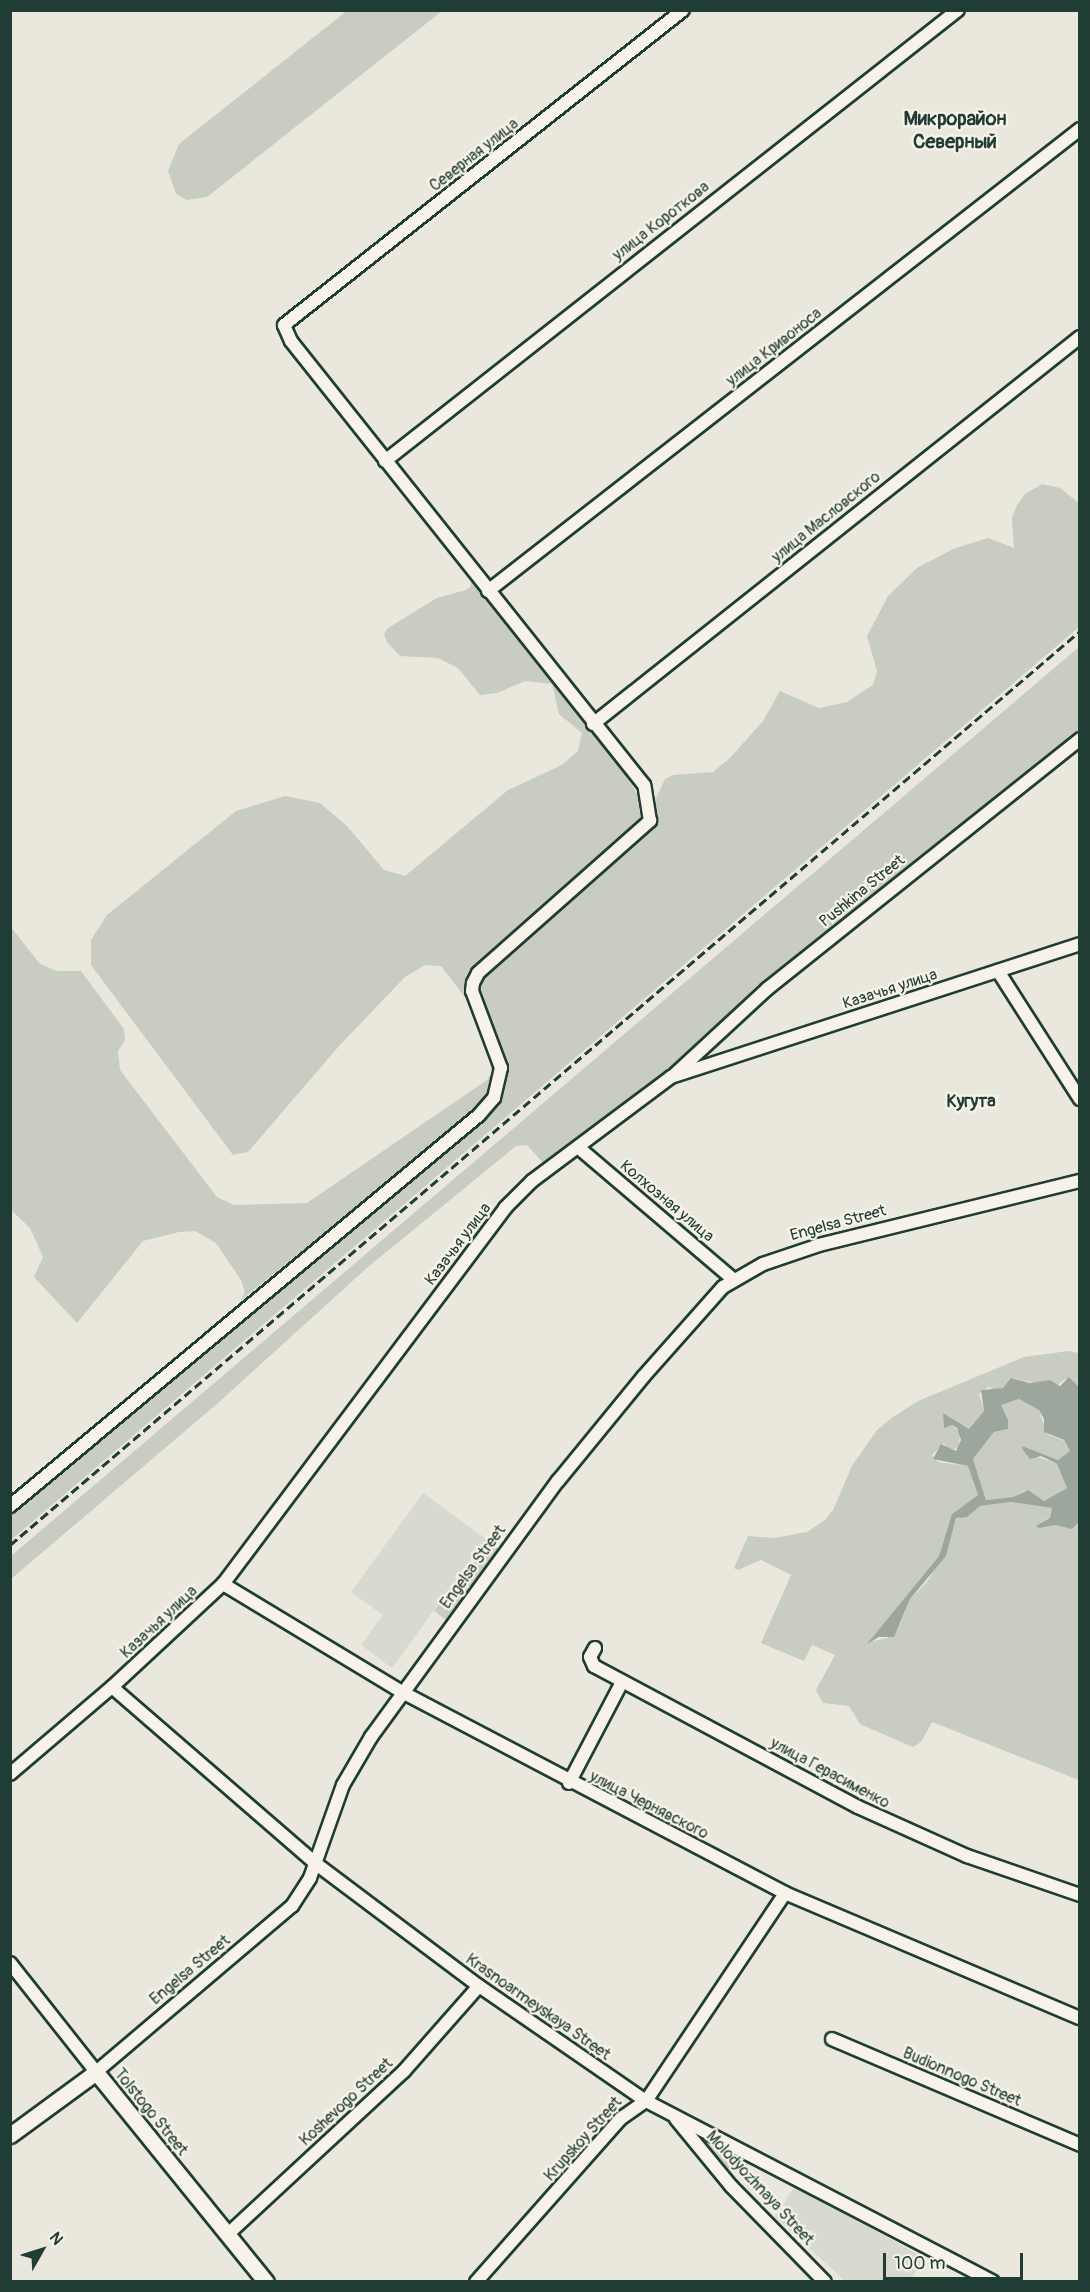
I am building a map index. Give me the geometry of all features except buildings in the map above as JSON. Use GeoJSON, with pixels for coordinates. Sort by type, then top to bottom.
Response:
{"type":"FeatureCollection","features":[{"type":"Feature","properties":{"kind":"main road","name":"Engelsa Street"},"geometry":{"type":"LineString","coordinates":[[10,2135],[96,2072]]}},
{"type":"Feature","properties":{"kind":"main road","name":"Tolstogo Street"},"geometry":{"type":"LineString","coordinates":[[96,2072],[266,2282]]}},
{"type":"Feature","properties":{"kind":"street","name":"Северная улица"},"geometry":{"type":"LineString","coordinates":[[385,460],[291,341],[284,325],[683,10]]}},
{"type":"Feature","properties":{"kind":"street","name":"улица Короткова"},"geometry":{"type":"LineString","coordinates":[[385,460],[958,10]]}},
{"type":"Feature","properties":{"kind":"street","name":"улица Кривоноса"},"geometry":{"type":"LineString","coordinates":[[488,591],[1080,129]]}},
{"type":"Feature","properties":{"kind":"street","name":"улица Масловского"},"geometry":{"type":"LineString","coordinates":[[594,724],[1080,337]]}},
{"type":"Feature","properties":{"kind":"street"},"geometry":{"type":"LineString","coordinates":[[10,1506],[479,1115],[494,1098],[501,1068],[472,983],[478,973],[650,821],[649,798],[644,785],[385,460]]}},
{"type":"Feature","properties":{"kind":"street","name":"Pushkina Street"},"geometry":{"type":"LineString","coordinates":[[672,1077],[767,989],[1080,740]]}},
{"type":"Feature","properties":{"kind":"street","name":"Казачья улица"},"geometry":{"type":"LineString","coordinates":[[10,1774],[112,1687],[223,1584],[505,1208],[532,1181],[672,1077],[1080,944]]}},
{"type":"Feature","properties":{"kind":"street"},"geometry":{"type":"LineString","coordinates":[[998,970],[1080,1099]]}},
{"type":"Feature","properties":{"kind":"street","name":"Колхозная улица"},"geometry":{"type":"LineString","coordinates":[[579,1148],[733,1279]]}},
{"type":"Feature","properties":{"kind":"street","name":"Engelsa Street"},"geometry":{"type":"LineString","coordinates":[[96,2072],[281,1917],[301,1894],[315,1863],[331,1811],[351,1768],[558,1481],[663,1353],[733,1279],[763,1264],[819,1245],[1080,1181]]}},
{"type":"Feature","properties":{"kind":"street","name":"улица Чернявского"},"geometry":{"type":"LineString","coordinates":[[223,1584],[404,1694],[569,1783],[785,1893],[1080,2018]]}},
{"type":"Feature","properties":{"kind":"street","name":"улица Герасименко"},"geometry":{"type":"LineString","coordinates":[[595,1648],[591,1663],[622,1682],[881,1819],[967,1856],[1080,1895]]}},
{"type":"Feature","properties":{"kind":"street"},"geometry":{"type":"LineString","coordinates":[[569,1783],[622,1682]]}},
{"type":"Feature","properties":{"kind":"street","name":"Krasnoarmeyskaya Street"},"geometry":{"type":"LineString","coordinates":[[112,1687],[315,1863],[479,1986],[646,2102],[993,2282]]}},
{"type":"Feature","properties":{"kind":"street","name":"Krupskoy Street"},"geometry":{"type":"LineString","coordinates":[[476,2282],[620,2119],[646,2102],[785,1893]]}},
{"type":"Feature","properties":{"kind":"street","name":"Tolstogo Street"},"geometry":{"type":"LineString","coordinates":[[10,1963],[96,2072]]}},
{"type":"Feature","properties":{"kind":"street","name":"Koshevogo Street"},"geometry":{"type":"LineString","coordinates":[[228,2234],[404,2071],[479,1986]]}},
{"type":"Feature","properties":{"kind":"street","name":"Budionnogo Street"},"geometry":{"type":"LineString","coordinates":[[832,2039],[1080,2145]]}},
{"type":"Feature","properties":{"kind":"street","name":"Molodyozhnaya Street"},"geometry":{"type":"LineString","coordinates":[[673,2116],[731,2186],[825,2282]]}},
{"type":"Feature","properties":{"kind":"shaded area"},"geometry":{"type":"Polygon","coordinates":[[[348,10],[442,11],[207,197],[187,200],[176,194],[168,171],[179,144],[348,10]]]}},
{"type":"Feature","properties":{"kind":"shaded area"},"geometry":{"type":"Polygon","coordinates":[[[1042,484],[1060,488],[1079,503],[1079,627],[11,1540],[11,1515],[498,1100],[506,1085],[506,1063],[479,994],[481,978],[652,815],[657,815],[654,802],[665,779],[673,775],[713,772],[729,759],[763,721],[780,691],[819,708],[847,702],[873,685],[877,671],[867,636],[888,596],[917,568],[953,549],[988,538],[1014,548],[1012,518],[1017,505],[1025,494],[1042,484]]]}},
{"type":"Feature","properties":{"kind":"shaded area"},"geometry":{"type":"Polygon","coordinates":[[[470,576],[620,767],[638,795],[640,814],[648,815],[634,834],[470,975],[465,992],[471,1005],[441,966],[425,965],[405,977],[339,1046],[248,1152],[233,1155],[91,965],[91,940],[107,915],[236,811],[285,796],[320,803],[347,826],[384,870],[405,876],[508,790],[562,765],[578,751],[582,733],[559,714],[552,684],[525,681],[497,693],[480,695],[458,668],[438,658],[400,656],[387,642],[384,634],[388,628],[437,598],[466,590],[471,586],[470,576]]]}},
{"type":"Feature","properties":{"kind":"shaded area"},"geometry":{"type":"Polygon","coordinates":[[[1079,647],[1079,731],[835,925],[668,1072],[575,1144],[544,1164],[527,1145],[516,1146],[368,1267],[218,1403],[11,1579],[11,1556],[1079,647]]]}},
{"type":"Feature","properties":{"kind":"shaded area"},"geometry":{"type":"Polygon","coordinates":[[[10,926],[40,964],[57,971],[81,971],[124,1029],[125,1040],[118,1051],[120,1070],[217,1197],[234,1205],[307,1203],[487,1080],[491,1073],[490,1052],[495,1073],[492,1086],[468,1118],[241,1300],[245,1292],[241,1280],[216,1243],[195,1231],[179,1232],[143,1241],[77,1323],[34,1277],[43,1257],[30,1228],[11,1210],[10,926]]]}},
{"type":"Feature","properties":{"kind":"shaded area"},"geometry":{"type":"Polygon","coordinates":[[[1068,1351],[1079,1353],[1079,1387],[1065,1379],[1055,1387],[1012,1378],[1009,1386],[997,1390],[988,1387],[979,1394],[984,1411],[969,1429],[944,1414],[945,1427],[952,1425],[960,1432],[959,1447],[950,1451],[944,1443],[932,1455],[938,1462],[968,1466],[978,1495],[952,1514],[939,1556],[869,1642],[887,1638],[900,1624],[910,1599],[927,1582],[949,1545],[956,1518],[980,1506],[1010,1502],[1052,1508],[1050,1519],[1044,1519],[1055,1525],[1068,1528],[1079,1522],[1079,1780],[932,1722],[921,1742],[913,1747],[860,1724],[849,1706],[823,1703],[816,1690],[835,1655],[812,1645],[804,1661],[761,1643],[791,1575],[761,1560],[738,1570],[734,1568],[748,1536],[774,1538],[807,1532],[825,1520],[833,1510],[852,1466],[877,1430],[893,1417],[918,1401],[1024,1357],[1068,1351]]]}},
{"type":"Feature","properties":{"kind":"shaded area"},"geometry":{"type":"Polygon","coordinates":[[[1069,1377],[1079,1387],[1079,1522],[1072,1529],[1055,1525],[1039,1528],[1036,1526],[1050,1518],[1052,1508],[1010,1502],[980,1506],[967,1517],[956,1518],[946,1556],[910,1599],[894,1637],[879,1637],[867,1644],[939,1556],[952,1514],[978,1495],[968,1466],[933,1459],[941,1444],[956,1451],[961,1440],[957,1428],[952,1425],[944,1428],[943,1413],[969,1429],[984,1411],[981,1390],[1003,1388],[1011,1378],[1030,1383],[1050,1380],[1060,1386],[1069,1377]],[[1019,1399],[1001,1405],[1008,1420],[1008,1429],[994,1432],[973,1459],[986,1500],[1013,1497],[1028,1490],[1044,1501],[1067,1488],[1057,1464],[1041,1456],[1030,1459],[1023,1450],[1022,1446],[1058,1460],[1070,1451],[1064,1440],[1044,1432],[1044,1419],[1039,1410],[1019,1399]]]}},
{"type":"Feature","properties":{"kind":"shaded area"},"geometry":{"type":"Polygon","coordinates":[[[1019,1399],[1039,1410],[1047,1434],[1064,1441],[1070,1451],[1058,1460],[1036,1452],[1024,1452],[1057,1464],[1067,1488],[1044,1501],[1025,1490],[1013,1497],[986,1500],[973,1459],[994,1432],[1008,1429],[1001,1405],[1019,1399]]]}},
{"type":"Feature","properties":{"kind":"shaded area"},"geometry":{"type":"Polygon","coordinates":[[[423,1493],[486,1539],[481,1546],[487,1551],[478,1563],[471,1559],[392,1668],[361,1645],[383,1615],[351,1592],[423,1493]]]}},
{"type":"Feature","properties":{"kind":"shaded area"},"geometry":{"type":"Polygon","coordinates":[[[486,1539],[502,1551],[449,1622],[434,1611],[472,1559],[478,1563],[486,1551],[481,1546],[486,1539]]]}},
{"type":"Feature","properties":{"kind":"shaded area"},"geometry":{"type":"Polygon","coordinates":[[[697,2133],[745,2158],[748,2164],[743,2172],[727,2172],[697,2133]]]}},
{"type":"Feature","properties":{"kind":"shaded area"},"geometry":{"type":"Polygon","coordinates":[[[795,2186],[924,2258],[910,2281],[845,2281],[775,2217],[795,2186]]]}},
{"type":"Feature","properties":{"kind":"railway"},"geometry":{"type":"LineString","coordinates":[[10,1545],[1080,631]]}},
{"type":"Feature","properties":{"kind":"district","name":"Микрорайон Северный"},"geometry":{"type":"Point","coordinates":[955,130]}},
{"type":"Feature","properties":{"kind":"district","name":"Кугута"},"geometry":{"type":"Point","coordinates":[971,1102]}}]}
